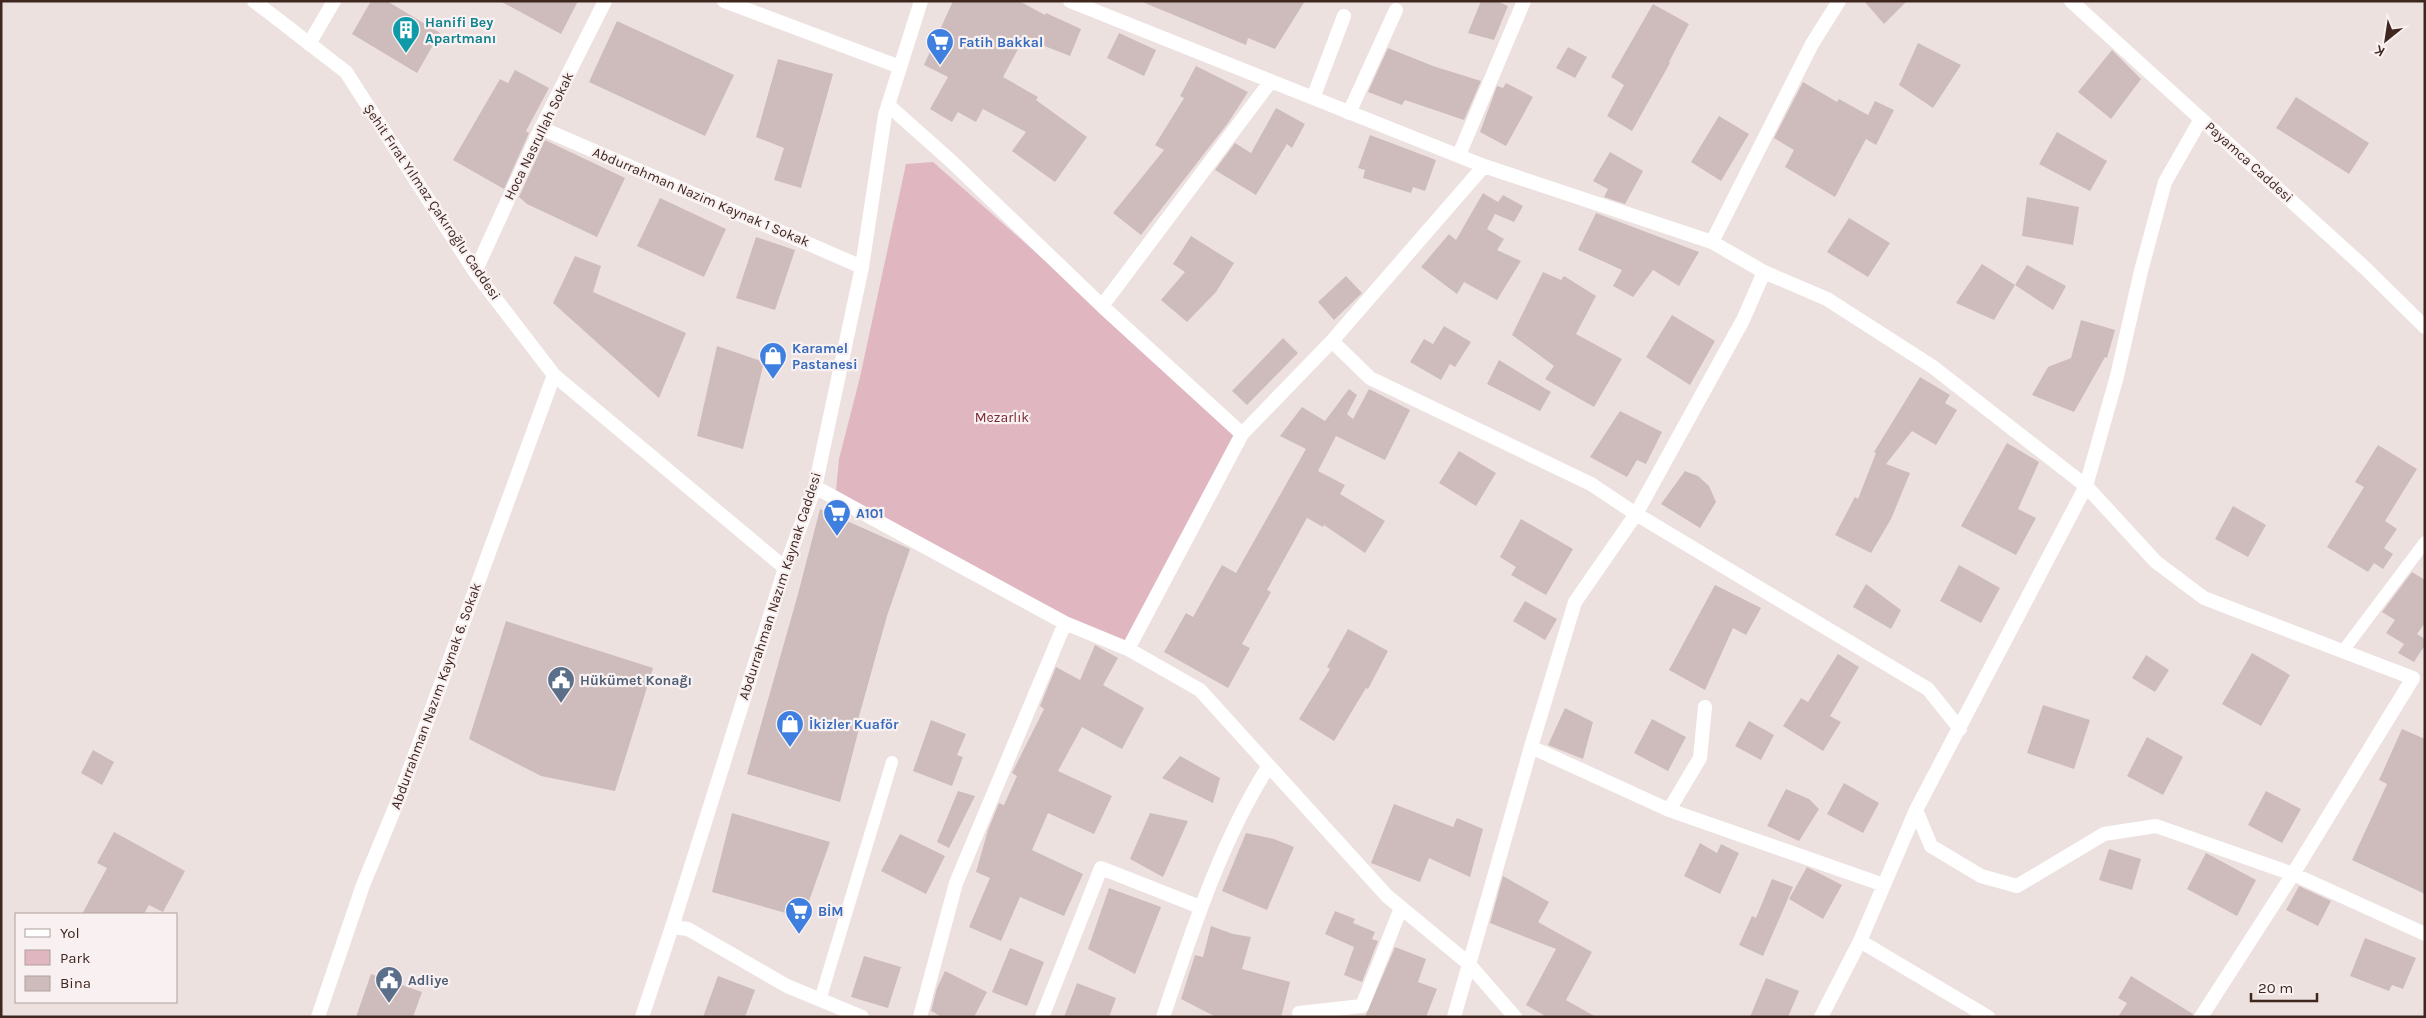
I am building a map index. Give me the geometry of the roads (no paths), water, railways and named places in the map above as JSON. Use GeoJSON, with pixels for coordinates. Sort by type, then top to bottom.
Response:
{"type":"FeatureCollection","features":[{"type":"Feature","properties":{"kind":"street","name":"Şehit Fırat Yılmaz Çakıroğlu Caddesi"},"geometry":{"type":"LineString","coordinates":[[254,1],[346,72],[475,272],[554,375],[785,568]]}},
{"type":"Feature","properties":{"kind":"street"},"geometry":{"type":"LineString","coordinates":[[309,44],[334,1]]}},
{"type":"Feature","properties":{"kind":"street","name":"Hoca Nasrullah Sokak"},"geometry":{"type":"LineString","coordinates":[[475,272],[541,128],[606,1]]}},
{"type":"Feature","properties":{"kind":"street"},"geometry":{"type":"LineString","coordinates":[[724,1],[900,67]]}},
{"type":"Feature","properties":{"kind":"street","name":"Abdurrahman Nazım Kaynak Caddesi"},"geometry":{"type":"LineString","coordinates":[[642,1017],[785,568],[815,487],[862,267],[888,105],[921,1]]}},
{"type":"Feature","properties":{"kind":"street"},"geometry":{"type":"LineString","coordinates":[[1070,1],[1484,166],[1712,242],[1764,272],[1828,299],[1933,367],[2086,486],[2156,562],[2204,598],[2413,678],[2293,874],[2201,1017]]}},
{"type":"Feature","properties":{"kind":"street"},"geometry":{"type":"LineString","coordinates":[[1459,156],[1524,1]]}},
{"type":"Feature","properties":{"kind":"street"},"geometry":{"type":"LineString","coordinates":[[1712,242],[1812,44],[1839,1]]}},
{"type":"Feature","properties":{"kind":"street","name":"Payamca Caddesi"},"geometry":{"type":"LineString","coordinates":[[2071,1],[2365,268],[2425,327]]}},
{"type":"Feature","properties":{"kind":"street"},"geometry":{"type":"LineString","coordinates":[[1349,113],[1396,10]]}},
{"type":"Feature","properties":{"kind":"street"},"geometry":{"type":"LineString","coordinates":[[1313,98],[1344,16]]}},
{"type":"Feature","properties":{"kind":"street"},"geometry":{"type":"LineString","coordinates":[[1102,306],[1270,82]]}},
{"type":"Feature","properties":{"kind":"street"},"geometry":{"type":"LineString","coordinates":[[888,105],[951,161],[1102,306],[1242,434]]}},
{"type":"Feature","properties":{"kind":"street"},"geometry":{"type":"LineString","coordinates":[[1821,1017],[1860,941],[1916,810],[2086,486],[2117,376],[2165,182],[2201,119]]}},
{"type":"Feature","properties":{"kind":"street","name":"Abdurrahman Nazim Kaynak 1 Sokak"},"geometry":{"type":"LineString","coordinates":[[541,128],[862,267]]}},
{"type":"Feature","properties":{"kind":"street"},"geometry":{"type":"LineString","coordinates":[[1128,649],[1242,434],[1332,341],[1484,166]]}},
{"type":"Feature","properties":{"kind":"street"},"geometry":{"type":"LineString","coordinates":[[1454,1017],[1530,747],[1575,602],[1636,514],[1744,320],[1764,272]]}},
{"type":"Feature","properties":{"kind":"street"},"geometry":{"type":"LineString","coordinates":[[1332,341],[1370,378],[1591,484],[1636,514],[1928,689],[1960,729]]}},
{"type":"Feature","properties":{"kind":"street","name":"Abdurrahman Nazım Kaynak 6. Sokak"},"geometry":{"type":"LineString","coordinates":[[318,1017],[363,885],[402,789],[554,375]]}},
{"type":"Feature","properties":{"kind":"street"},"geometry":{"type":"LineString","coordinates":[[815,487],[1065,623],[1128,649],[1200,690],[1387,896],[1468,963],[1515,1017]]}},
{"type":"Feature","properties":{"kind":"street"},"geometry":{"type":"LineString","coordinates":[[920,1017],[956,883],[1065,623]]}},
{"type":"Feature","properties":{"kind":"street"},"geometry":{"type":"LineString","coordinates":[[1669,810],[1700,758],[1705,706]]}},
{"type":"Feature","properties":{"kind":"street"},"geometry":{"type":"LineString","coordinates":[[1530,747],[1669,810],[1884,885]]}},
{"type":"Feature","properties":{"kind":"street"},"geometry":{"type":"LineString","coordinates":[[1163,1017],[1200,907],[1254,789],[1268,767]]}},
{"type":"Feature","properties":{"kind":"street"},"geometry":{"type":"LineString","coordinates":[[1916,810],[1931,846],[1981,876],[2017,886],[2104,834],[2156,826],[2293,874],[2425,934]]}},
{"type":"Feature","properties":{"kind":"street"},"geometry":{"type":"LineString","coordinates":[[1042,1017],[1101,868],[1200,907]]}},
{"type":"Feature","properties":{"kind":"street"},"geometry":{"type":"LineString","coordinates":[[1299,1013],[1362,1006],[1402,908]]}},
{"type":"Feature","properties":{"kind":"street"},"geometry":{"type":"LineString","coordinates":[[672,927],[688,929],[787,986],[862,1017]]}},
{"type":"Feature","properties":{"kind":"street"},"geometry":{"type":"LineString","coordinates":[[1860,941],[1988,1017]]}},
{"type":"Feature","properties":{"kind":"lane"},"geometry":{"type":"LineString","coordinates":[[2343,651],[2425,542]]}},
{"type":"Feature","properties":{"kind":"lane"},"geometry":{"type":"LineString","coordinates":[[820,1000],[892,762]]}},
{"type":"Feature","properties":{"kind":"place","name":"Hanifi Bey Apartmanı"},"geometry":{"type":"Point","coordinates":[406,54]}},
{"type":"Feature","properties":{"kind":"place","name":"Fatih Bakkal"},"geometry":{"type":"Point","coordinates":[940,66]}},
{"type":"Feature","properties":{"kind":"place","name":"Karamel Pastanesi"},"geometry":{"type":"Point","coordinates":[773,380]}},
{"type":"Feature","properties":{"kind":"place","name":"A101"},"geometry":{"type":"Point","coordinates":[837,537]}},
{"type":"Feature","properties":{"kind":"place","name":"Hükümet Konağı"},"geometry":{"type":"Point","coordinates":[561,704]}},
{"type":"Feature","properties":{"kind":"place","name":"İkizler Kuaför"},"geometry":{"type":"Point","coordinates":[790,748]}},
{"type":"Feature","properties":{"kind":"place","name":"BİM"},"geometry":{"type":"Point","coordinates":[799,935]}},
{"type":"Feature","properties":{"kind":"place","name":"Adliye"},"geometry":{"type":"Point","coordinates":[389,1004]}},
{"type":"Feature","properties":{"kind":"park label","name":"Mezarlık"},"geometry":{"type":"Point","coordinates":[1002,417]}}]}
